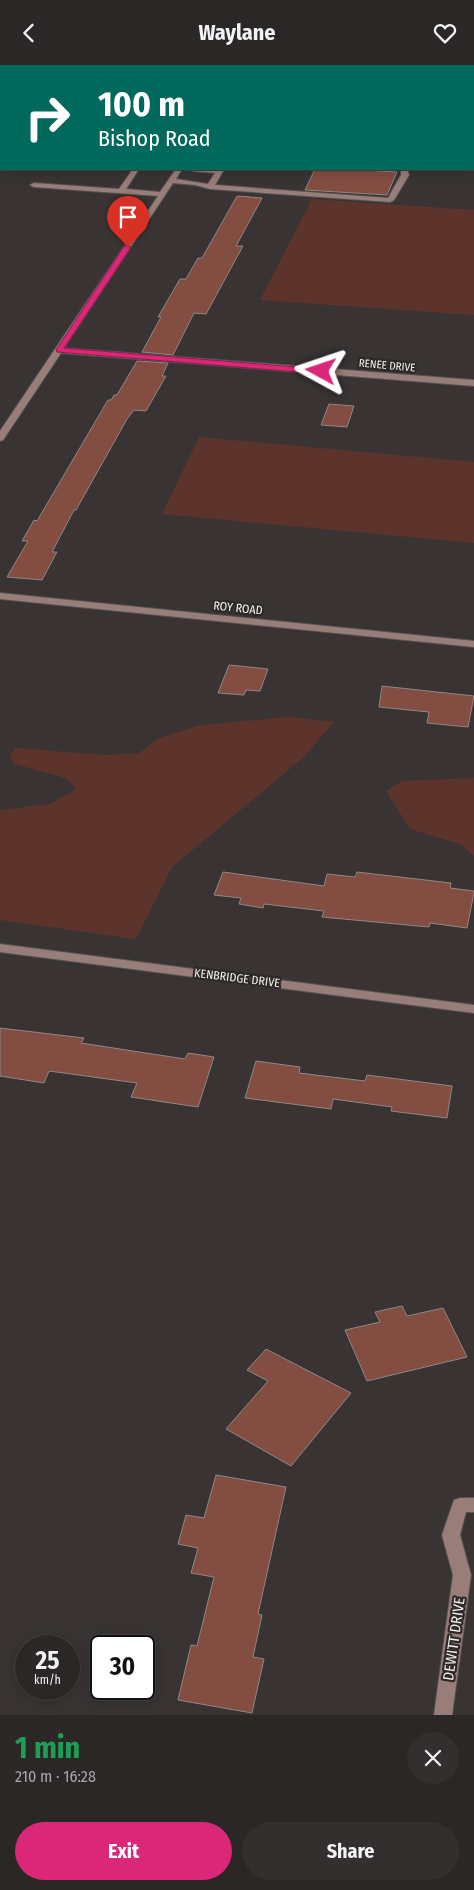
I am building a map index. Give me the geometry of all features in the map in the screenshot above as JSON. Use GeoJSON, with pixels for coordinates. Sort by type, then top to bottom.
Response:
{"type":"FeatureCollection","features":[{"type":"Feature","properties":{"kind":"street"},"geometry":{"type":"LineString","coordinates":[[121,191],[135,170]]}},
{"type":"Feature","properties":{"kind":"street"},"geometry":{"type":"LineString","coordinates":[[0,438],[178,170]]}},
{"type":"Feature","properties":{"kind":"street"},"geometry":{"type":"LineString","coordinates":[[206,170],[220,171],[210,187]]}},
{"type":"Feature","properties":{"kind":"street"},"geometry":{"type":"LineString","coordinates":[[171,181],[210,187],[390,200],[405,175],[404,170]]}},
{"type":"Feature","properties":{"kind":"street"},"geometry":{"type":"LineString","coordinates":[[34,185],[162,194]]}},
{"type":"Feature","properties":{"kind":"street","name":"RENEE DRIVE"},"geometry":{"type":"LineString","coordinates":[[59,350],[474,383]]}},
{"type":"Feature","properties":{"kind":"street","name":"ROY ROAD"},"geometry":{"type":"LineString","coordinates":[[0,596],[474,644]]}},
{"type":"Feature","properties":{"kind":"street","name":"KENBRIDGE DRIVE"},"geometry":{"type":"LineString","coordinates":[[0,948],[474,1009]]}},
{"type":"Feature","properties":{"kind":"street","name":"DEWITT DRIVE"},"geometry":{"type":"LineString","coordinates":[[443,1715],[462,1575],[451,1535],[467,1505]]}},
{"type":"Feature","properties":{"kind":"shaded area"},"geometry":{"type":"Polygon","coordinates":[[[312,199],[474,210],[474,315],[260,300],[312,199]]]}},
{"type":"Feature","properties":{"kind":"shaded area"},"geometry":{"type":"Polygon","coordinates":[[[199,437],[474,462],[474,543],[162,514],[199,437]]]}},
{"type":"Feature","properties":{"kind":"shaded area"},"geometry":{"type":"Polygon","coordinates":[[[289,717],[334,722],[305,756],[172,867],[136,939],[0,920],[0,810],[50,804],[77,788],[65,778],[14,764],[10,757],[15,748],[105,755],[139,753],[159,738],[201,725],[289,717]]]}},
{"type":"Feature","properties":{"kind":"shaded area"},"geometry":{"type":"Polygon","coordinates":[[[474,778],[474,856],[460,844],[410,829],[386,791],[402,781],[474,778]]]}},
{"type":"Feature","properties":{"kind":"building"},"geometry":{"type":"Polygon","coordinates":[[[315,170],[397,172],[387,195],[305,190],[315,170]]]}},
{"type":"Feature","properties":{"kind":"building"},"geometry":{"type":"Polygon","coordinates":[[[237,196],[262,198],[236,246],[243,246],[206,314],[194,313],[173,355],[142,352],[161,317],[158,317],[180,279],[186,279],[198,258],[202,258],[237,196]]]}},
{"type":"Feature","properties":{"kind":"building"},"geometry":{"type":"Polygon","coordinates":[[[137,361],[168,363],[162,376],[166,376],[146,411],[134,410],[127,419],[76,510],[74,510],[52,552],[57,552],[42,580],[7,577],[28,541],[22,541],[34,520],[37,521],[108,400],[117,395],[137,361]]]}},
{"type":"Feature","properties":{"kind":"building"},"geometry":{"type":"Polygon","coordinates":[[[329,404],[354,406],[347,427],[321,425],[329,404]]]}},
{"type":"Feature","properties":{"kind":"building"},"geometry":{"type":"Polygon","coordinates":[[[229,665],[268,669],[260,691],[246,690],[244,695],[218,693],[229,665]]]}},
{"type":"Feature","properties":{"kind":"building"},"geometry":{"type":"Polygon","coordinates":[[[382,686],[474,696],[468,727],[427,723],[429,712],[379,707],[382,686]]]}},
{"type":"Feature","properties":{"kind":"building"},"geometry":{"type":"Polygon","coordinates":[[[223,872],[324,886],[327,874],[355,877],[357,872],[451,883],[450,888],[474,891],[474,893],[467,928],[430,923],[429,927],[322,917],[324,911],[264,904],[263,908],[239,904],[241,898],[214,895],[223,872]]]}},
{"type":"Feature","properties":{"kind":"building"},"geometry":{"type":"Polygon","coordinates":[[[0,1028],[84,1038],[81,1043],[185,1059],[188,1053],[214,1057],[198,1107],[131,1097],[137,1083],[49,1071],[44,1083],[0,1076],[0,1028]]]}},
{"type":"Feature","properties":{"kind":"building"},"geometry":{"type":"Polygon","coordinates":[[[256,1061],[300,1067],[299,1073],[365,1081],[367,1075],[452,1086],[447,1118],[391,1111],[392,1107],[333,1099],[331,1109],[245,1098],[256,1061]]]}},
{"type":"Feature","properties":{"kind":"building"},"geometry":{"type":"Polygon","coordinates":[[[402,1306],[407,1316],[443,1308],[467,1357],[367,1381],[345,1330],[380,1322],[375,1312],[402,1306]]]}},
{"type":"Feature","properties":{"kind":"building"},"geometry":{"type":"Polygon","coordinates":[[[266,1349],[351,1393],[291,1466],[226,1429],[268,1381],[247,1370],[266,1349]]]}},
{"type":"Feature","properties":{"kind":"building"},"geometry":{"type":"Polygon","coordinates":[[[216,1475],[286,1487],[258,1614],[262,1615],[253,1657],[264,1659],[252,1713],[178,1700],[191,1645],[197,1646],[214,1577],[191,1573],[198,1548],[178,1544],[186,1515],[204,1518],[216,1475]]]}},
{"type":"Feature","properties":{"kind":"route"},"geometry":{"type":"LineString","coordinates":[[128,247],[59,350],[321,371]]}}]}
